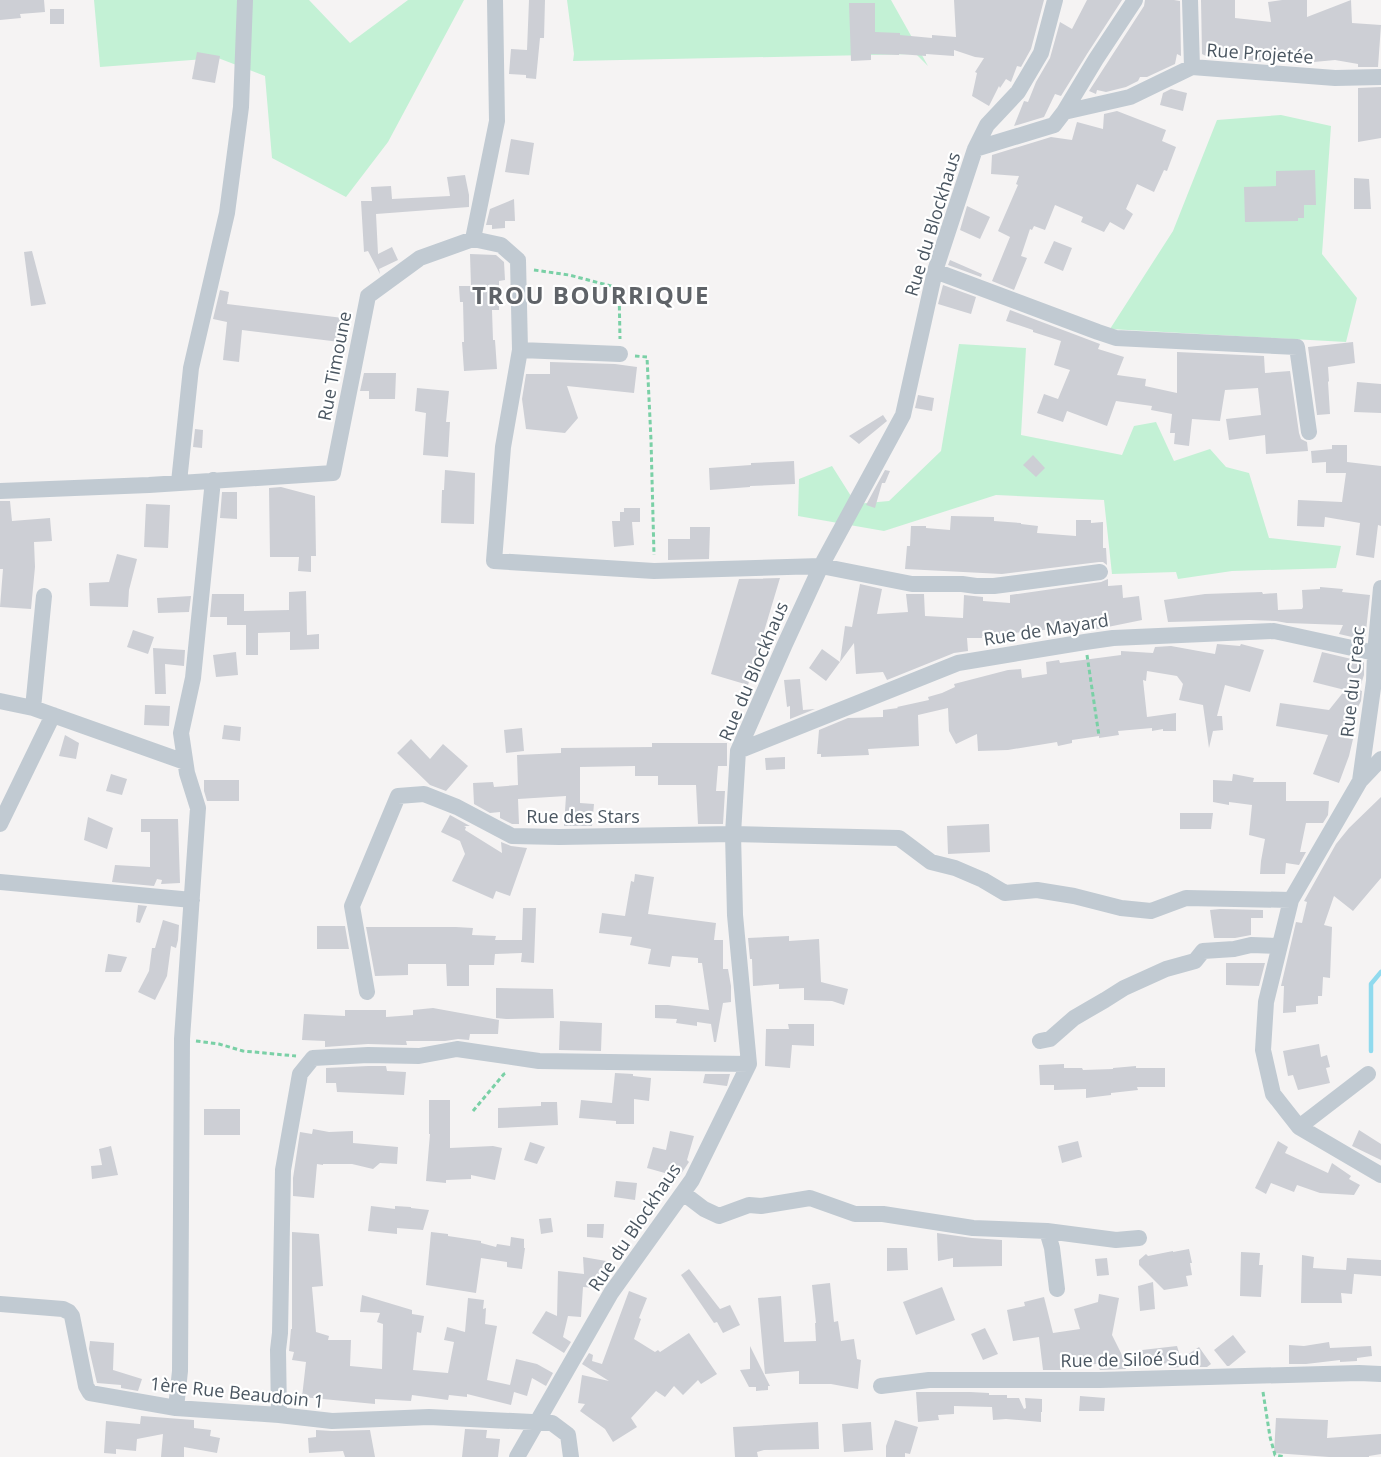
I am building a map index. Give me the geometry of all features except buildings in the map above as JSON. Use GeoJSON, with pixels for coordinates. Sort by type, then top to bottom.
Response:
{"type":"FeatureCollection","features":[{"type":"Feature","properties":{"kind":"street"},"geometry":{"type":"LineString","coordinates":[[179,482],[191,368],[227,213],[241,107],[245,0]]}},
{"type":"Feature","properties":{"kind":"street"},"geometry":{"type":"LineString","coordinates":[[495,0],[497,121],[473,239],[501,245],[518,260],[520,350],[503,447],[494,561],[654,571],[821,566],[912,584],[976,586],[994,586],[1100,572]]}},
{"type":"Feature","properties":{"kind":"street","name":"Rue du Blockhaus"},"geometry":{"type":"LineString","coordinates":[[517,1457],[611,1293],[692,1180],[749,1064],[735,915],[733,834],[738,752],[821,566],[903,415],[935,271],[975,149],[987,125],[1018,92],[1041,53],[1055,0]]}},
{"type":"Feature","properties":{"kind":"street"},"geometry":{"type":"LineString","coordinates":[[1064,112],[1135,0]]}},
{"type":"Feature","properties":{"kind":"street"},"geometry":{"type":"LineString","coordinates":[[1190,0],[1192,67]]}},
{"type":"Feature","properties":{"kind":"street","name":"Rue Projetée"},"geometry":{"type":"LineString","coordinates":[[975,149],[1054,125],[1064,112],[1130,97],[1192,67],[1335,78],[1381,77]]}},
{"type":"Feature","properties":{"kind":"street","name":"Rue Timoune"},"geometry":{"type":"LineString","coordinates":[[0,491],[333,473],[368,296],[420,258],[473,239]]}},
{"type":"Feature","properties":{"kind":"street"},"geometry":{"type":"LineString","coordinates":[[935,271],[1116,338],[1297,347],[1309,432]]}},
{"type":"Feature","properties":{"kind":"street"},"geometry":{"type":"LineString","coordinates":[[520,350],[620,354]]}},
{"type":"Feature","properties":{"kind":"street"},"geometry":{"type":"LineString","coordinates":[[176,1408],[180,1371],[182,1039],[198,808],[187,773],[181,733],[193,678],[213,480]]}},
{"type":"Feature","properties":{"kind":"street","name":"Rue du Creac"},"geometry":{"type":"LineString","coordinates":[[1360,781],[1374,681],[1381,588]]}},
{"type":"Feature","properties":{"kind":"street"},"geometry":{"type":"LineString","coordinates":[[33,708],[44,596]]}},
{"type":"Feature","properties":{"kind":"street","name":"Rue de Mayard"},"geometry":{"type":"LineString","coordinates":[[738,752],[958,663],[1085,642],[1113,638],[1274,631],[1375,653]]}},
{"type":"Feature","properties":{"kind":"street"},"geometry":{"type":"LineString","coordinates":[[0,701],[33,708],[185,762]]}},
{"type":"Feature","properties":{"kind":"street"},"geometry":{"type":"LineString","coordinates":[[0,824],[53,715]]}},
{"type":"Feature","properties":{"kind":"street"},"geometry":{"type":"LineString","coordinates":[[1381,759],[1360,781],[1291,900],[1266,1002],[1263,1050],[1273,1094],[1299,1127],[1381,1175]]}},
{"type":"Feature","properties":{"kind":"street","name":"Rue des Stars"},"geometry":{"type":"LineString","coordinates":[[367,992],[352,906],[398,796],[424,794],[457,807],[512,836],[733,834]]}},
{"type":"Feature","properties":{"kind":"street"},"geometry":{"type":"LineString","coordinates":[[733,834],[899,838],[931,862],[955,868],[1005,893],[1037,890],[1074,896],[1121,908],[1151,911],[1186,898],[1291,900]]}},
{"type":"Feature","properties":{"kind":"street"},"geometry":{"type":"LineString","coordinates":[[0,882],[192,900]]}},
{"type":"Feature","properties":{"kind":"street"},"geometry":{"type":"LineString","coordinates":[[1040,1041],[1050,1040],[1074,1018],[1124,988],[1166,969],[1195,961],[1203,951],[1251,945],[1280,946]]}},
{"type":"Feature","properties":{"kind":"street"},"geometry":{"type":"LineString","coordinates":[[279,1415],[278,1350],[283,1170],[300,1074],[313,1058],[368,1055],[419,1056],[457,1049],[539,1061],[749,1064]]}},
{"type":"Feature","properties":{"kind":"street"},"geometry":{"type":"LineString","coordinates":[[1299,1127],[1368,1074]]}},
{"type":"Feature","properties":{"kind":"street"},"geometry":{"type":"LineString","coordinates":[[683,1193],[704,1209],[719,1216],[749,1205],[761,1206],[810,1198],[855,1214],[883,1214],[973,1228],[1047,1231],[1116,1240],[1139,1238]]}},
{"type":"Feature","properties":{"kind":"street"},"geometry":{"type":"LineString","coordinates":[[1047,1231],[1058,1289]]}},
{"type":"Feature","properties":{"kind":"street","name":"1ère Rue Beaudoin 1"},"geometry":{"type":"LineString","coordinates":[[0,1304],[63,1309],[69,1312],[72,1316],[86,1386],[90,1393],[176,1408],[332,1421],[429,1417],[552,1423],[568,1435],[571,1457]]}},
{"type":"Feature","properties":{"kind":"street","name":"Rue de Siloé Sud"},"geometry":{"type":"LineString","coordinates":[[881,1386],[930,1380],[1100,1380],[1381,1374]]}},
{"type":"Feature","properties":{"kind":"path"},"geometry":{"type":"LineString","coordinates":[[518,268],[569,274],[619,288],[620,354],[647,357],[654,571]]}},
{"type":"Feature","properties":{"kind":"path"},"geometry":{"type":"LineString","coordinates":[[1085,642],[1099,736]]}},
{"type":"Feature","properties":{"kind":"path"},"geometry":{"type":"LineString","coordinates":[[182,1039],[219,1044],[243,1051],[313,1058]]}},
{"type":"Feature","properties":{"kind":"path"},"geometry":{"type":"LineString","coordinates":[[473,1111],[504,1074],[513,1071]]}},
{"type":"Feature","properties":{"kind":"path"},"geometry":{"type":"LineString","coordinates":[[1258,1376],[1275,1455],[1284,1457]]}},
{"type":"Feature","properties":{"kind":"green space"},"geometry":{"type":"Polygon","coordinates":[[[94,0],[309,0],[350,43],[408,0],[464,0],[388,142],[346,197],[272,158],[265,76],[218,58],[100,67],[94,0]]]}},
{"type":"Feature","properties":{"kind":"green space"},"geometry":{"type":"Polygon","coordinates":[[[567,0],[891,0],[928,66],[916,54],[573,61],[567,0]]]}},
{"type":"Feature","properties":{"kind":"green space"},"geometry":{"type":"Polygon","coordinates":[[[1281,115],[1331,126],[1322,254],[1357,298],[1346,342],[1110,329],[1173,231],[1217,120],[1281,115]]]}},
{"type":"Feature","properties":{"kind":"green space"},"geometry":{"type":"Polygon","coordinates":[[[959,344],[1026,348],[1021,435],[1122,455],[1134,426],[1156,422],[1174,461],[1210,449],[1226,467],[1249,473],[1269,538],[1341,546],[1336,568],[1232,571],[1178,579],[1176,572],[1112,574],[1104,500],[996,495],[884,531],[798,516],[799,479],[832,466],[856,504],[889,501],[941,451],[959,344]]]}},
{"type":"Feature","properties":{"kind":"waterway"},"geometry":{"type":"LineString","coordinates":[[1371,1051],[1371,984],[1381,972]]}},
{"type":"Feature","properties":{"kind":"district","name":"TROU BOURRIQUE"},"geometry":{"type":"Point","coordinates":[591,294]}}]}
